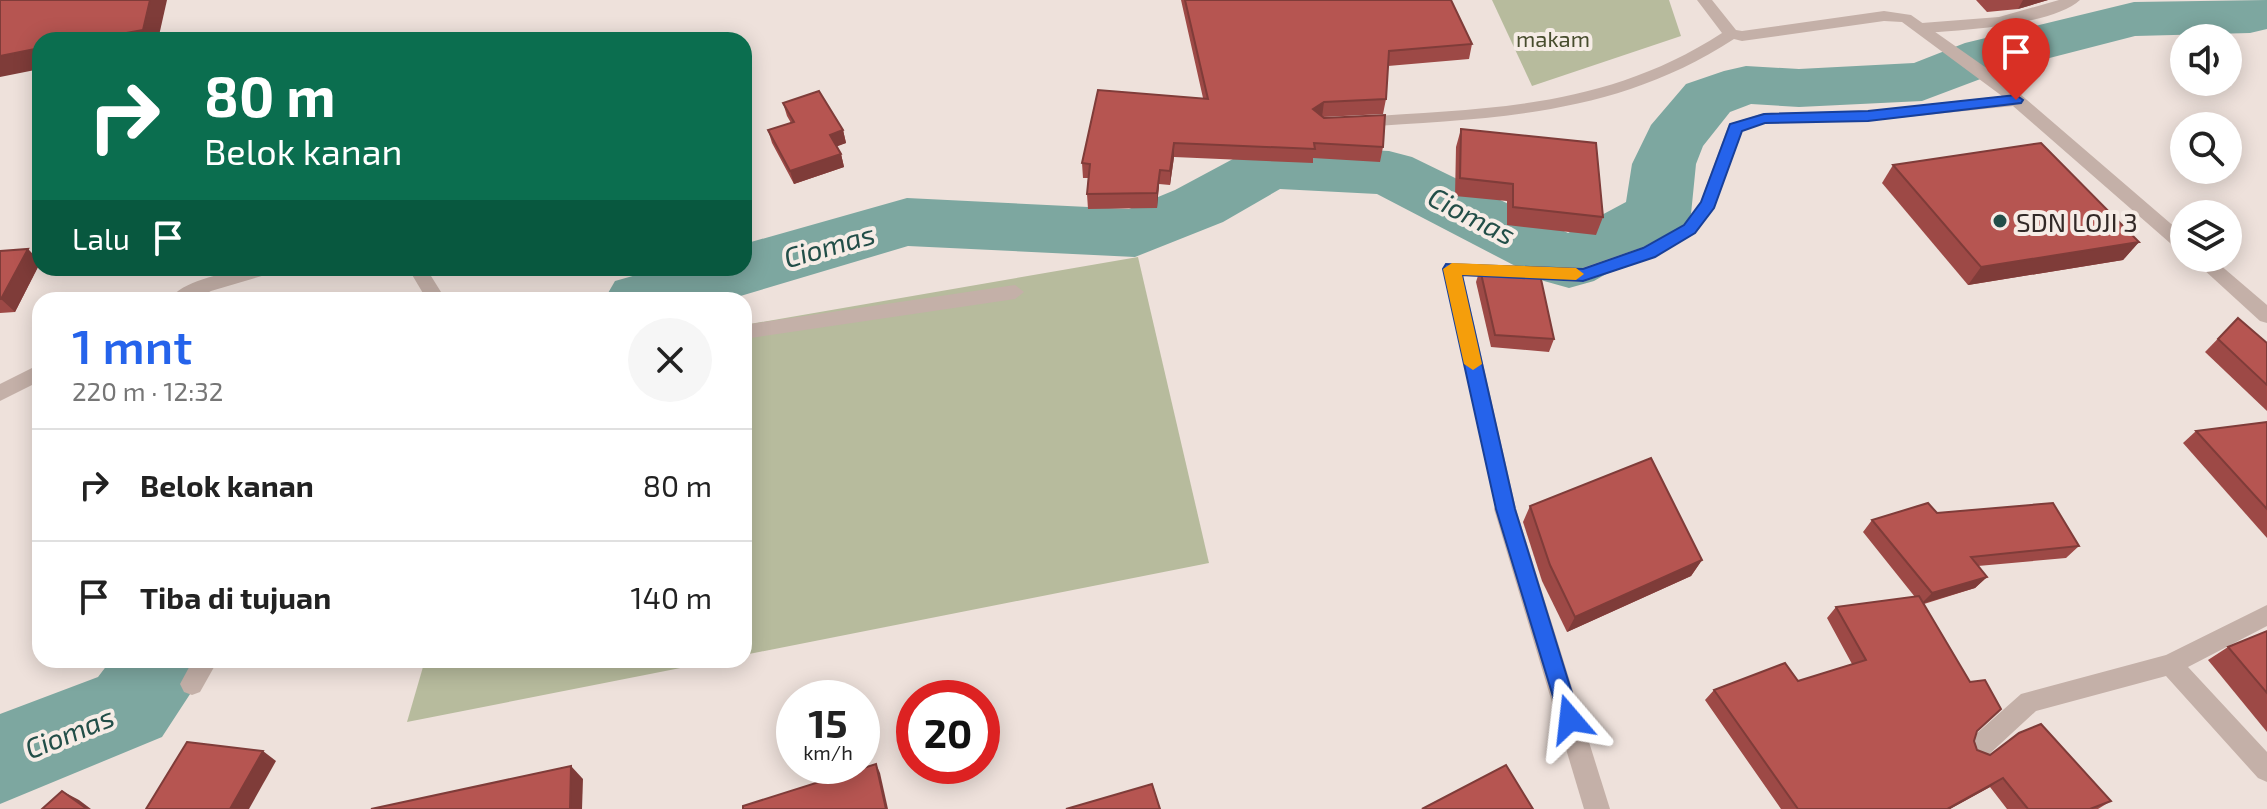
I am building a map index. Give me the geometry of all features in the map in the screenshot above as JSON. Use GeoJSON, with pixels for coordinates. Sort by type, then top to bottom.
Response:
{"type":"FeatureCollection","features":[{"type":"Feature","properties":{"kind":"street"},"geometry":{"type":"LineString","coordinates":[[1704,0],[1731,34],[1747,36],[1884,16],[1906,18],[1999,85],[2170,233]]}},
{"type":"Feature","properties":{"kind":"street"},"geometry":{"type":"LineString","coordinates":[[1922,28],[1999,23],[2042,13],[2073,0]]}},
{"type":"Feature","properties":{"kind":"street"},"geometry":{"type":"LineString","coordinates":[[1338,124],[1496,112],[1587,97],[1665,73],[1705,54],[1731,34]]}},
{"type":"Feature","properties":{"kind":"street"},"geometry":{"type":"LineString","coordinates":[[1597,809],[1505,509],[1452,269],[1583,275],[1649,252],[1690,229],[1708,204],[1735,128],[1764,118],[1868,116],[2016,100]]}},
{"type":"Feature","properties":{"kind":"street"},"geometry":{"type":"LineString","coordinates":[[2216,272],[2267,316]]}},
{"type":"Feature","properties":{"kind":"street"},"geometry":{"type":"LineString","coordinates":[[193,292],[239,276]]}},
{"type":"Feature","properties":{"kind":"street"},"geometry":{"type":"LineString","coordinates":[[752,331],[1015,292]]}},
{"type":"Feature","properties":{"kind":"street"},"geometry":{"type":"LineString","coordinates":[[0,393],[32,376]]}},
{"type":"Feature","properties":{"kind":"street"},"geometry":{"type":"LineString","coordinates":[[1976,750],[2018,710],[2043,696],[2170,664],[2267,615]]}},
{"type":"Feature","properties":{"kind":"street"},"geometry":{"type":"LineString","coordinates":[[2170,664],[2267,770]]}},
{"type":"Feature","properties":{"kind":"street"},"geometry":{"type":"LineString","coordinates":[[192,684],[201,668]]}},
{"type":"Feature","properties":{"kind":"green space","name":"makam"},"geometry":{"type":"Polygon","coordinates":[[[1492,0],[1669,0],[1681,36],[1532,86],[1492,0]]]}},
{"type":"Feature","properties":{"kind":"green space"},"geometry":{"type":"Polygon","coordinates":[[[1138,257],[1209,563],[752,653],[752,324],[1138,257]]]}},
{"type":"Feature","properties":{"kind":"green space"},"geometry":{"type":"Polygon","coordinates":[[[423,668],[680,668],[407,722],[423,668]]]}},
{"type":"Feature","properties":{"kind":"building"},"geometry":{"type":"Polygon","coordinates":[[[0,0],[150,0],[143,30],[32,32],[32,50],[0,56],[0,0]]]}},
{"type":"Feature","properties":{"kind":"building"},"geometry":{"type":"Polygon","coordinates":[[[1185,0],[1451,0],[1472,44],[1389,51],[1386,99],[1324,102],[1313,109],[1324,118],[1385,115],[1383,147],[1314,143],[1315,149],[1174,143],[1170,171],[1160,170],[1157,193],[1087,194],[1090,164],[1082,163],[1098,90],[1208,99],[1185,0]]]}},
{"type":"Feature","properties":{"kind":"building"},"geometry":{"type":"Polygon","coordinates":[[[819,91],[843,130],[830,135],[841,154],[790,171],[768,130],[794,122],[783,103],[819,91]]]}},
{"type":"Feature","properties":{"kind":"building"},"geometry":{"type":"Polygon","coordinates":[[[1461,129],[1596,143],[1603,217],[1513,207],[1513,184],[1460,178],[1461,129]]]}},
{"type":"Feature","properties":{"kind":"building","name":"SDN LOJI 3"},"geometry":{"type":"Polygon","coordinates":[[[2041,143],[2139,242],[1981,267],[1893,165],[2041,143]]]}},
{"type":"Feature","properties":{"kind":"building"},"geometry":{"type":"Polygon","coordinates":[[[28,249],[1,299],[0,299],[0,251],[28,249]]]}},
{"type":"Feature","properties":{"kind":"building"},"geometry":{"type":"Polygon","coordinates":[[[1480,269],[1539,270],[1554,339],[1495,335],[1480,269]]]}},
{"type":"Feature","properties":{"kind":"building"},"geometry":{"type":"Polygon","coordinates":[[[2238,318],[2267,343],[2267,385],[2218,339],[2238,318]]]}},
{"type":"Feature","properties":{"kind":"building"},"geometry":{"type":"Polygon","coordinates":[[[2267,422],[2267,509],[2196,431],[2267,422]]]}},
{"type":"Feature","properties":{"kind":"building"},"geometry":{"type":"Polygon","coordinates":[[[1651,458],[1702,560],[1575,617],[1550,565],[1530,506],[1651,458]]]}},
{"type":"Feature","properties":{"kind":"building"},"geometry":{"type":"Polygon","coordinates":[[[1928,503],[1937,513],[2053,503],[2079,546],[1971,557],[1987,577],[1932,593],[1872,520],[1928,503]]]}},
{"type":"Feature","properties":{"kind":"building"},"geometry":{"type":"Polygon","coordinates":[[[1919,596],[1970,682],[1985,680],[2001,709],[1977,731],[1974,741],[1977,750],[1990,755],[2019,733],[2041,724],[2111,801],[2090,809],[2028,809],[2003,778],[1947,809],[1798,809],[1714,690],[1785,663],[1798,681],[1866,660],[1836,607],[1919,596]]]}},
{"type":"Feature","properties":{"kind":"building"},"geometry":{"type":"Polygon","coordinates":[[[2267,631],[2267,693],[2228,647],[2267,631]]]}},
{"type":"Feature","properties":{"kind":"building"},"geometry":{"type":"Polygon","coordinates":[[[187,742],[263,751],[230,809],[146,809],[187,742]]]}},
{"type":"Feature","properties":{"kind":"building"},"geometry":{"type":"Polygon","coordinates":[[[1506,765],[1533,809],[1422,809],[1506,765]]]}},
{"type":"Feature","properties":{"kind":"building"},"geometry":{"type":"Polygon","coordinates":[[[571,766],[570,809],[371,809],[571,766]]]}},
{"type":"Feature","properties":{"kind":"building"},"geometry":{"type":"Polygon","coordinates":[[[880,782],[886,809],[743,809],[743,806],[813,784],[880,782]]]}},
{"type":"Feature","properties":{"kind":"building"},"geometry":{"type":"Polygon","coordinates":[[[1152,784],[1160,809],[1066,809],[1152,784]]]}},
{"type":"Feature","properties":{"kind":"building"},"geometry":{"type":"Polygon","coordinates":[[[62,791],[87,809],[42,809],[62,791]]]}},
{"type":"Feature","properties":{"kind":"waterway","name":"Ciomas"},"geometry":{"type":"LineString","coordinates":[[752,267],[907,222],[1135,233],[1199,206],[1269,167],[1389,173],[1569,263],[1658,214],[1664,164],[1673,140],[1708,98],[1746,85],[1799,88],[1922,82],[1986,56],[2134,19],[2250,16],[2267,0]]}},
{"type":"Feature","properties":{"kind":"waterway","name":"Ciomas"},"geometry":{"type":"LineString","coordinates":[[667,292],[722,276]]}},
{"type":"Feature","properties":{"kind":"waterway","name":"Ciomas"},"geometry":{"type":"LineString","coordinates":[[0,759],[130,707],[157,668]]}},
{"type":"Feature","properties":{"kind":"slow traffic"},"geometry":{"type":"LineString","coordinates":[[1473,364],[1452,269],[1576,274]]}},
{"type":"Feature","properties":{"kind":"place","name":"SDN LOJI 3"},"geometry":{"type":"Point","coordinates":[2000,221]}},
{"type":"Feature","properties":{"kind":"route"},"geometry":{"type":"LineString","coordinates":[[1570,719],[1505,509],[1452,269],[1583,275],[1649,252],[1690,229],[1708,204],[1735,128],[1764,118],[1868,116],[2016,100]]}}]}
